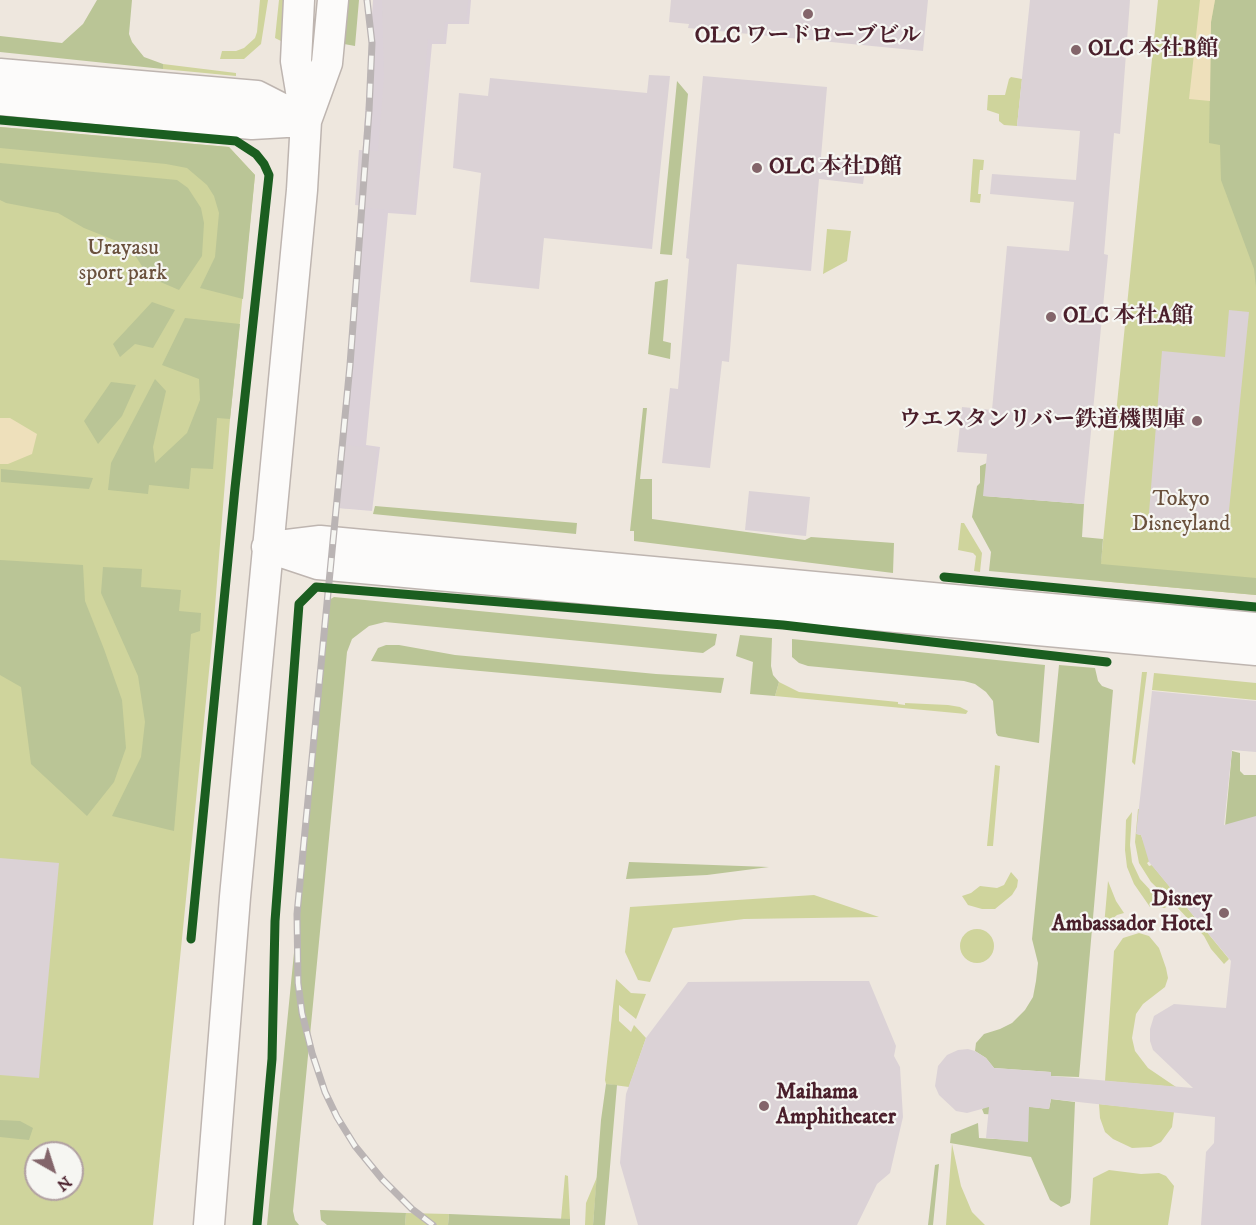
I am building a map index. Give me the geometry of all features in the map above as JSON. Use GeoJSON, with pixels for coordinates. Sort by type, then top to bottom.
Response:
{"type":"FeatureCollection","features":[{"type":"Feature","properties":{"kind":"street"},"geometry":{"type":"LineString","coordinates":[[209,1225],[235,897],[303,190],[306,121],[296,61],[299,0]]}},
{"type":"Feature","properties":{"kind":"street"},"geometry":{"type":"LineString","coordinates":[[306,121],[327,63],[333,0]]}},
{"type":"Feature","properties":{"kind":"street"},"geometry":{"type":"LineString","coordinates":[[0,74],[257,96],[306,121]]}},
{"type":"Feature","properties":{"kind":"street"},"geometry":{"type":"LineString","coordinates":[[0,100],[252,124],[306,121]]}},
{"type":"Feature","properties":{"kind":"street"},"geometry":{"type":"LineString","coordinates":[[267,547],[320,542],[1256,628]]}},
{"type":"Feature","properties":{"kind":"street"},"geometry":{"type":"LineString","coordinates":[[267,547],[318,564],[1256,650]]}},
{"type":"Feature","properties":{"kind":"shaded area"},"geometry":{"type":"Polygon","coordinates":[[[373,0],[471,0],[469,24],[448,24],[446,44],[432,44],[416,215],[388,213],[366,445],[380,447],[372,511],[338,508],[373,0]]]}},
{"type":"Feature","properties":{"kind":"green space"},"geometry":{"type":"Polygon","coordinates":[[[97,0],[132,0],[129,34],[132,42],[144,57],[163,64],[163,69],[0,52],[0,36],[62,43],[83,24],[97,0]]]}},
{"type":"Feature","properties":{"kind":"green space"},"geometry":{"type":"Polygon","coordinates":[[[260,0],[268,0],[261,44],[244,59],[220,59],[222,51],[236,51],[244,48],[255,38],[260,0]]]}},
{"type":"Feature","properties":{"kind":"green space"},"geometry":{"type":"Polygon","coordinates":[[[279,0],[286,0],[285,43],[275,38],[279,0]]]}},
{"type":"Feature","properties":{"kind":"green space"},"geometry":{"type":"Polygon","coordinates":[[[347,0],[359,0],[355,46],[344,44],[347,0]]]}},
{"type":"Feature","properties":{"kind":"green space","name":"Tokyo Disneyland"},"geometry":{"type":"Polygon","coordinates":[[[1158,0],[1256,0],[1256,595],[1099,581],[1158,0]]]}},
{"type":"Feature","properties":{"kind":"green space"},"geometry":{"type":"Polygon","coordinates":[[[1215,0],[1256,0],[1256,287],[1254,269],[1221,180],[1220,145],[1209,143],[1211,22],[1215,0]]]}},
{"type":"Feature","properties":{"kind":"green space"},"geometry":{"type":"Polygon","coordinates":[[[163,64],[236,73],[236,76],[163,69],[163,64]]]}},
{"type":"Feature","properties":{"kind":"green space"},"geometry":{"type":"Polygon","coordinates":[[[1011,77],[1022,79],[1017,126],[1004,125],[999,121],[999,114],[987,110],[988,95],[1005,95],[1011,77]]]}},
{"type":"Feature","properties":{"kind":"green space"},"geometry":{"type":"Polygon","coordinates":[[[677,81],[688,94],[672,255],[660,254],[677,81]]]}},
{"type":"Feature","properties":{"kind":"green space","name":"Urayasu sport park"},"geometry":{"type":"Polygon","coordinates":[[[0,127],[229,147],[255,175],[230,419],[213,632],[153,1225],[0,1225],[0,127]]]}},
{"type":"Feature","properties":{"kind":"green space"},"geometry":{"type":"Polygon","coordinates":[[[0,127],[229,147],[255,175],[243,299],[200,288],[215,257],[219,213],[214,196],[207,185],[187,168],[0,148],[0,127]]]}},
{"type":"Feature","properties":{"kind":"green space"},"geometry":{"type":"Polygon","coordinates":[[[973,159],[984,160],[983,170],[980,170],[978,194],[981,194],[980,203],[970,202],[973,159]]]}},
{"type":"Feature","properties":{"kind":"green space"},"geometry":{"type":"Polygon","coordinates":[[[0,163],[177,180],[188,188],[201,208],[204,223],[202,256],[179,290],[149,277],[129,246],[84,228],[58,213],[0,200],[0,163]]]}},
{"type":"Feature","properties":{"kind":"green space"},"geometry":{"type":"Polygon","coordinates":[[[827,229],[851,231],[847,261],[823,274],[827,229]]]}},
{"type":"Feature","properties":{"kind":"green space"},"geometry":{"type":"Polygon","coordinates":[[[668,279],[663,341],[671,343],[670,359],[648,354],[655,282],[668,279]]]}},
{"type":"Feature","properties":{"kind":"green space"},"geometry":{"type":"Polygon","coordinates":[[[152,302],[175,310],[153,348],[135,344],[120,357],[113,344],[152,302]]]}},
{"type":"Feature","properties":{"kind":"green space"},"geometry":{"type":"Polygon","coordinates":[[[185,318],[240,324],[230,419],[217,418],[213,469],[191,468],[189,489],[149,485],[148,494],[108,490],[111,463],[155,379],[166,391],[153,447],[155,463],[187,433],[200,400],[199,379],[162,365],[185,318]]]}},
{"type":"Feature","properties":{"kind":"green space"},"geometry":{"type":"Polygon","coordinates":[[[111,382],[136,385],[122,416],[98,444],[84,421],[111,382]]]}},
{"type":"Feature","properties":{"kind":"green space"},"geometry":{"type":"Polygon","coordinates":[[[643,408],[647,408],[640,479],[652,479],[652,519],[805,540],[811,537],[894,543],[893,573],[634,541],[634,531],[630,531],[643,408]]]}},
{"type":"Feature","properties":{"kind":"green space"},"geometry":{"type":"Polygon","coordinates":[[[987,463],[984,496],[1084,504],[1082,537],[1103,539],[1101,564],[1256,578],[1256,595],[989,571],[991,552],[972,517],[977,486],[980,483],[980,466],[987,463]]]}},
{"type":"Feature","properties":{"kind":"green space"},"geometry":{"type":"Polygon","coordinates":[[[1,469],[93,478],[89,489],[1,482],[1,469]]]}},
{"type":"Feature","properties":{"kind":"green space"},"geometry":{"type":"Polygon","coordinates":[[[375,506],[577,523],[576,534],[373,514],[375,506]]]}},
{"type":"Feature","properties":{"kind":"green space"},"geometry":{"type":"Polygon","coordinates":[[[961,523],[964,523],[982,553],[980,572],[974,571],[976,556],[973,553],[958,550],[961,523]]]}},
{"type":"Feature","properties":{"kind":"green space"},"geometry":{"type":"Polygon","coordinates":[[[0,560],[83,565],[85,601],[122,700],[126,748],[114,782],[87,816],[31,764],[21,687],[0,675],[0,560]]]}},
{"type":"Feature","properties":{"kind":"green space"},"geometry":{"type":"Polygon","coordinates":[[[103,567],[142,569],[141,587],[181,590],[179,611],[201,613],[200,631],[191,634],[174,831],[112,816],[141,757],[145,722],[138,676],[101,593],[103,567]]]}},
{"type":"Feature","properties":{"kind":"green space"},"geometry":{"type":"Polygon","coordinates":[[[334,597],[717,634],[715,645],[703,653],[385,622],[369,626],[352,639],[347,652],[293,1211],[299,1225],[267,1225],[329,600],[334,597]]]}},
{"type":"Feature","properties":{"kind":"green space"},"geometry":{"type":"Polygon","coordinates":[[[740,635],[772,638],[771,666],[773,675],[779,682],[775,696],[750,694],[753,662],[736,656],[740,635]]]}},
{"type":"Feature","properties":{"kind":"green space"},"geometry":{"type":"Polygon","coordinates":[[[792,639],[1045,665],[1039,743],[998,736],[993,701],[975,684],[964,681],[808,666],[792,657],[792,639]]]}},
{"type":"Feature","properties":{"kind":"green space"},"geometry":{"type":"Polygon","coordinates":[[[386,645],[399,645],[455,655],[656,674],[724,678],[721,693],[371,661],[378,648],[386,645]]]}},
{"type":"Feature","properties":{"kind":"green space"},"geometry":{"type":"Polygon","coordinates":[[[1059,665],[1095,668],[1098,681],[1102,686],[1113,690],[1079,1077],[1051,1076],[1050,1072],[994,1068],[986,1058],[975,1051],[976,1043],[984,1034],[1012,1023],[1025,1010],[1033,997],[1038,963],[1032,939],[1059,665]]]}},
{"type":"Feature","properties":{"kind":"green space"},"geometry":{"type":"Polygon","coordinates":[[[1142,672],[1147,672],[1135,765],[1132,762],[1142,672]]]}},
{"type":"Feature","properties":{"kind":"green space"},"geometry":{"type":"Polygon","coordinates":[[[1154,673],[1256,683],[1256,700],[1152,690],[1154,673]]]}},
{"type":"Feature","properties":{"kind":"green space"},"geometry":{"type":"Polygon","coordinates":[[[779,682],[799,692],[898,702],[898,704],[905,705],[905,703],[948,705],[968,711],[966,714],[775,696],[779,682]]]}},
{"type":"Feature","properties":{"kind":"green space"},"geometry":{"type":"Polygon","coordinates":[[[1232,751],[1240,753],[1240,771],[1244,775],[1256,775],[1256,821],[1225,827],[1232,751]]]}},
{"type":"Feature","properties":{"kind":"green space"},"geometry":{"type":"Polygon","coordinates":[[[995,765],[1000,766],[993,846],[987,846],[995,765]]]}},
{"type":"Feature","properties":{"kind":"green space"},"geometry":{"type":"Polygon","coordinates":[[[1138,809],[1140,809],[1137,834],[1141,835],[1151,860],[1147,863],[1149,866],[1152,865],[1229,959],[1224,964],[1211,949],[1204,936],[1151,882],[1139,863],[1135,842],[1138,809]]]}},
{"type":"Feature","properties":{"kind":"green space"},"geometry":{"type":"Polygon","coordinates":[[[1132,812],[1130,845],[1132,862],[1140,879],[1165,908],[1150,907],[1134,884],[1127,867],[1126,820],[1132,812]]]}},
{"type":"Feature","properties":{"kind":"green space"},"geometry":{"type":"Polygon","coordinates":[[[629,862],[769,867],[707,875],[626,879],[629,862]]]}},
{"type":"Feature","properties":{"kind":"green space"},"geometry":{"type":"Polygon","coordinates":[[[1011,872],[1018,880],[1017,887],[1012,895],[995,909],[982,909],[968,905],[962,896],[980,886],[997,888],[1004,885],[1011,872]]]}},
{"type":"Feature","properties":{"kind":"green space"},"geometry":{"type":"Polygon","coordinates":[[[1108,881],[1124,913],[1117,915],[1104,926],[1108,881]]]}},
{"type":"Feature","properties":{"kind":"green space"},"geometry":{"type":"Polygon","coordinates":[[[814,895],[879,917],[744,919],[673,928],[650,982],[638,980],[625,952],[630,907],[814,895]]]}},
{"type":"Feature","properties":{"kind":"green space"},"geometry":{"type":"Polygon","coordinates":[[[977,929],[989,934],[994,946],[989,958],[977,963],[965,958],[960,946],[965,934],[977,929]]]}},
{"type":"Feature","properties":{"kind":"green space"},"geometry":{"type":"Polygon","coordinates":[[[1139,933],[1149,936],[1159,948],[1168,978],[1165,987],[1143,1004],[1136,1014],[1132,1038],[1135,1051],[1148,1068],[1176,1087],[1105,1081],[1114,951],[1123,938],[1139,933]]]}},
{"type":"Feature","properties":{"kind":"green space"},"geometry":{"type":"Polygon","coordinates":[[[616,979],[631,993],[646,994],[636,1019],[619,1005],[619,1021],[631,1032],[634,1025],[646,1038],[629,1087],[606,1084],[605,1080],[616,979]]]}},
{"type":"Feature","properties":{"kind":"green space"},"geometry":{"type":"Polygon","coordinates":[[[606,1084],[617,1085],[605,1225],[593,1225],[601,1120],[606,1084]]]}},
{"type":"Feature","properties":{"kind":"green space"},"geometry":{"type":"Polygon","coordinates":[[[1051,1099],[1075,1102],[1071,1197],[1070,1203],[1061,1207],[1050,1200],[1031,1157],[950,1143],[951,1134],[978,1123],[979,1138],[1028,1141],[1028,1117],[984,1114],[982,1109],[991,1102],[1049,1109],[1051,1099]]]}},
{"type":"Feature","properties":{"kind":"green space"},"geometry":{"type":"Polygon","coordinates":[[[1099,1104],[1174,1112],[1172,1127],[1161,1142],[1151,1147],[1132,1148],[1113,1139],[1105,1132],[1100,1118],[1099,1104]]]}},
{"type":"Feature","properties":{"kind":"green space"},"geometry":{"type":"Polygon","coordinates":[[[0,1120],[20,1121],[33,1128],[29,1140],[0,1137],[0,1120]]]}},
{"type":"Feature","properties":{"kind":"green space"},"geometry":{"type":"Polygon","coordinates":[[[952,1144],[961,1186],[972,1212],[985,1225],[946,1225],[952,1144]]]}},
{"type":"Feature","properties":{"kind":"green space"},"geometry":{"type":"Polygon","coordinates":[[[939,1164],[933,1225],[928,1225],[935,1165],[939,1164]]]}},
{"type":"Feature","properties":{"kind":"green space"},"geometry":{"type":"Polygon","coordinates":[[[1109,1170],[1141,1174],[1159,1173],[1166,1176],[1174,1186],[1168,1225],[1090,1225],[1093,1178],[1109,1170]]]}},
{"type":"Feature","properties":{"kind":"green space"},"geometry":{"type":"Polygon","coordinates":[[[565,1175],[568,1176],[570,1219],[561,1219],[565,1175]]]}},
{"type":"Feature","properties":{"kind":"green space"},"geometry":{"type":"Polygon","coordinates":[[[597,1177],[593,1225],[585,1225],[586,1203],[597,1177]]]}},
{"type":"Feature","properties":{"kind":"green space"},"geometry":{"type":"Polygon","coordinates":[[[320,1210],[406,1213],[405,1225],[327,1225],[321,1220],[320,1210]]]}},
{"type":"Feature","properties":{"kind":"green space"},"geometry":{"type":"Polygon","coordinates":[[[406,1213],[449,1214],[448,1225],[405,1225],[406,1213]]]}},
{"type":"Feature","properties":{"kind":"green space"},"geometry":{"type":"Polygon","coordinates":[[[449,1214],[570,1219],[570,1225],[448,1225],[449,1214]]]}},
{"type":"Feature","properties":{"kind":"sand"},"geometry":{"type":"Polygon","coordinates":[[[1200,0],[1215,0],[1211,22],[1210,101],[1189,99],[1200,0]]]}},
{"type":"Feature","properties":{"kind":"sand"},"geometry":{"type":"Polygon","coordinates":[[[0,418],[10,418],[37,434],[32,454],[8,464],[0,464],[0,418]]]}},
{"type":"Feature","properties":{"kind":"building"},"geometry":{"type":"Polygon","coordinates":[[[382,0],[468,0],[466,21],[445,22],[443,43],[428,39],[414,212],[355,205],[359,150],[378,151],[384,77],[382,0]]]}},
{"type":"Feature","properties":{"kind":"building","name":"OLC ワードローブビル"},"geometry":{"type":"Polygon","coordinates":[[[671,0],[928,0],[923,51],[688,28],[689,24],[669,22],[671,0]]]}},
{"type":"Feature","properties":{"kind":"building"},"geometry":{"type":"Polygon","coordinates":[[[1030,0],[1130,0],[1120,134],[1114,133],[1104,254],[1108,255],[1084,504],[983,496],[987,454],[957,452],[962,407],[992,410],[1007,246],[1069,251],[1074,202],[990,194],[992,174],[1076,180],[1080,131],[1017,126],[1030,0]]]}},
{"type":"Feature","properties":{"kind":"building"},"geometry":{"type":"Polygon","coordinates":[[[649,75],[670,76],[652,249],[544,238],[539,289],[470,282],[481,173],[453,168],[459,93],[488,96],[490,78],[647,93],[649,75]]]}},
{"type":"Feature","properties":{"kind":"building","name":"OLC 本社D館"},"geometry":{"type":"Polygon","coordinates":[[[703,76],[827,87],[821,157],[866,161],[863,184],[819,179],[811,271],[737,264],[729,362],[722,361],[710,468],[662,463],[670,388],[678,389],[689,259],[686,258],[703,76]]]}},
{"type":"Feature","properties":{"kind":"building","name":"ウエスタンリバー鉄道機関庫"},"geometry":{"type":"Polygon","coordinates":[[[1229,310],[1249,312],[1227,530],[1195,528],[1195,530],[1148,525],[1162,351],[1225,357],[1229,310]]]}},
{"type":"Feature","properties":{"kind":"building"},"geometry":{"type":"Polygon","coordinates":[[[344,445],[377,448],[371,510],[339,508],[344,445]]]}},
{"type":"Feature","properties":{"kind":"building"},"geometry":{"type":"Polygon","coordinates":[[[749,491],[810,497],[806,536],[745,530],[749,491]]]}},
{"type":"Feature","properties":{"kind":"building","name":"Disney Ambassador Hotel"},"geometry":{"type":"Polygon","coordinates":[[[1152,691],[1256,701],[1256,752],[1232,750],[1224,825],[1256,816],[1256,1225],[1201,1225],[1206,1152],[1214,1143],[1215,1117],[1051,1099],[1049,1109],[1029,1107],[1028,1142],[986,1138],[989,1107],[967,1113],[956,1111],[939,1095],[935,1086],[938,1066],[947,1055],[968,1049],[986,1058],[994,1068],[1051,1072],[1051,1076],[1193,1088],[1153,1050],[1150,1029],[1154,1016],[1174,1004],[1226,1008],[1231,961],[1149,862],[1141,835],[1136,834],[1152,691]]]}},
{"type":"Feature","properties":{"kind":"building"},"geometry":{"type":"Polygon","coordinates":[[[0,858],[59,863],[39,1078],[0,1075],[0,858]]]}},
{"type":"Feature","properties":{"kind":"building","name":"Maihama Amphitheater"},"geometry":{"type":"Polygon","coordinates":[[[869,981],[896,1046],[894,1056],[900,1067],[903,1117],[890,1173],[877,1184],[857,1225],[638,1225],[620,1163],[626,1094],[646,1038],[688,982],[869,981]]]}},
{"type":"Feature","properties":{"kind":"railway"},"geometry":{"type":"LineString","coordinates":[[367,0],[372,43],[369,111],[350,365],[297,914],[298,983],[302,1013],[312,1053],[325,1092],[337,1117],[355,1146],[382,1179],[412,1209],[433,1225]]}},
{"type":"Feature","properties":{"kind":"cycle path"},"geometry":{"type":"LineString","coordinates":[[0,120],[236,141],[256,154],[269,175],[235,488],[191,939]]}},
{"type":"Feature","properties":{"kind":"cycle path"},"geometry":{"type":"LineString","coordinates":[[944,577],[1256,607]]}},
{"type":"Feature","properties":{"kind":"cycle path"},"geometry":{"type":"LineString","coordinates":[[257,1225],[272,1059],[275,921],[299,604],[316,587],[783,625],[1107,662]]}},
{"type":"Feature","properties":{"kind":"place","name":"OLC ワードローブビル"},"geometry":{"type":"Point","coordinates":[808,14]}},
{"type":"Feature","properties":{"kind":"place","name":"OLC 本社B館"},"geometry":{"type":"Point","coordinates":[1076,50]}},
{"type":"Feature","properties":{"kind":"place","name":"OLC 本社D館"},"geometry":{"type":"Point","coordinates":[757,168]}},
{"type":"Feature","properties":{"kind":"place","name":"OLC 本社A館"},"geometry":{"type":"Point","coordinates":[1051,317]}},
{"type":"Feature","properties":{"kind":"place","name":"ウエスタンリバー鉄道機関庫"},"geometry":{"type":"Point","coordinates":[1197,421]}},
{"type":"Feature","properties":{"kind":"place","name":"Disney Ambassador Hotel"},"geometry":{"type":"Point","coordinates":[1224,913]}},
{"type":"Feature","properties":{"kind":"place","name":"Maihama Amphitheater"},"geometry":{"type":"Point","coordinates":[764,1106]}}]}
